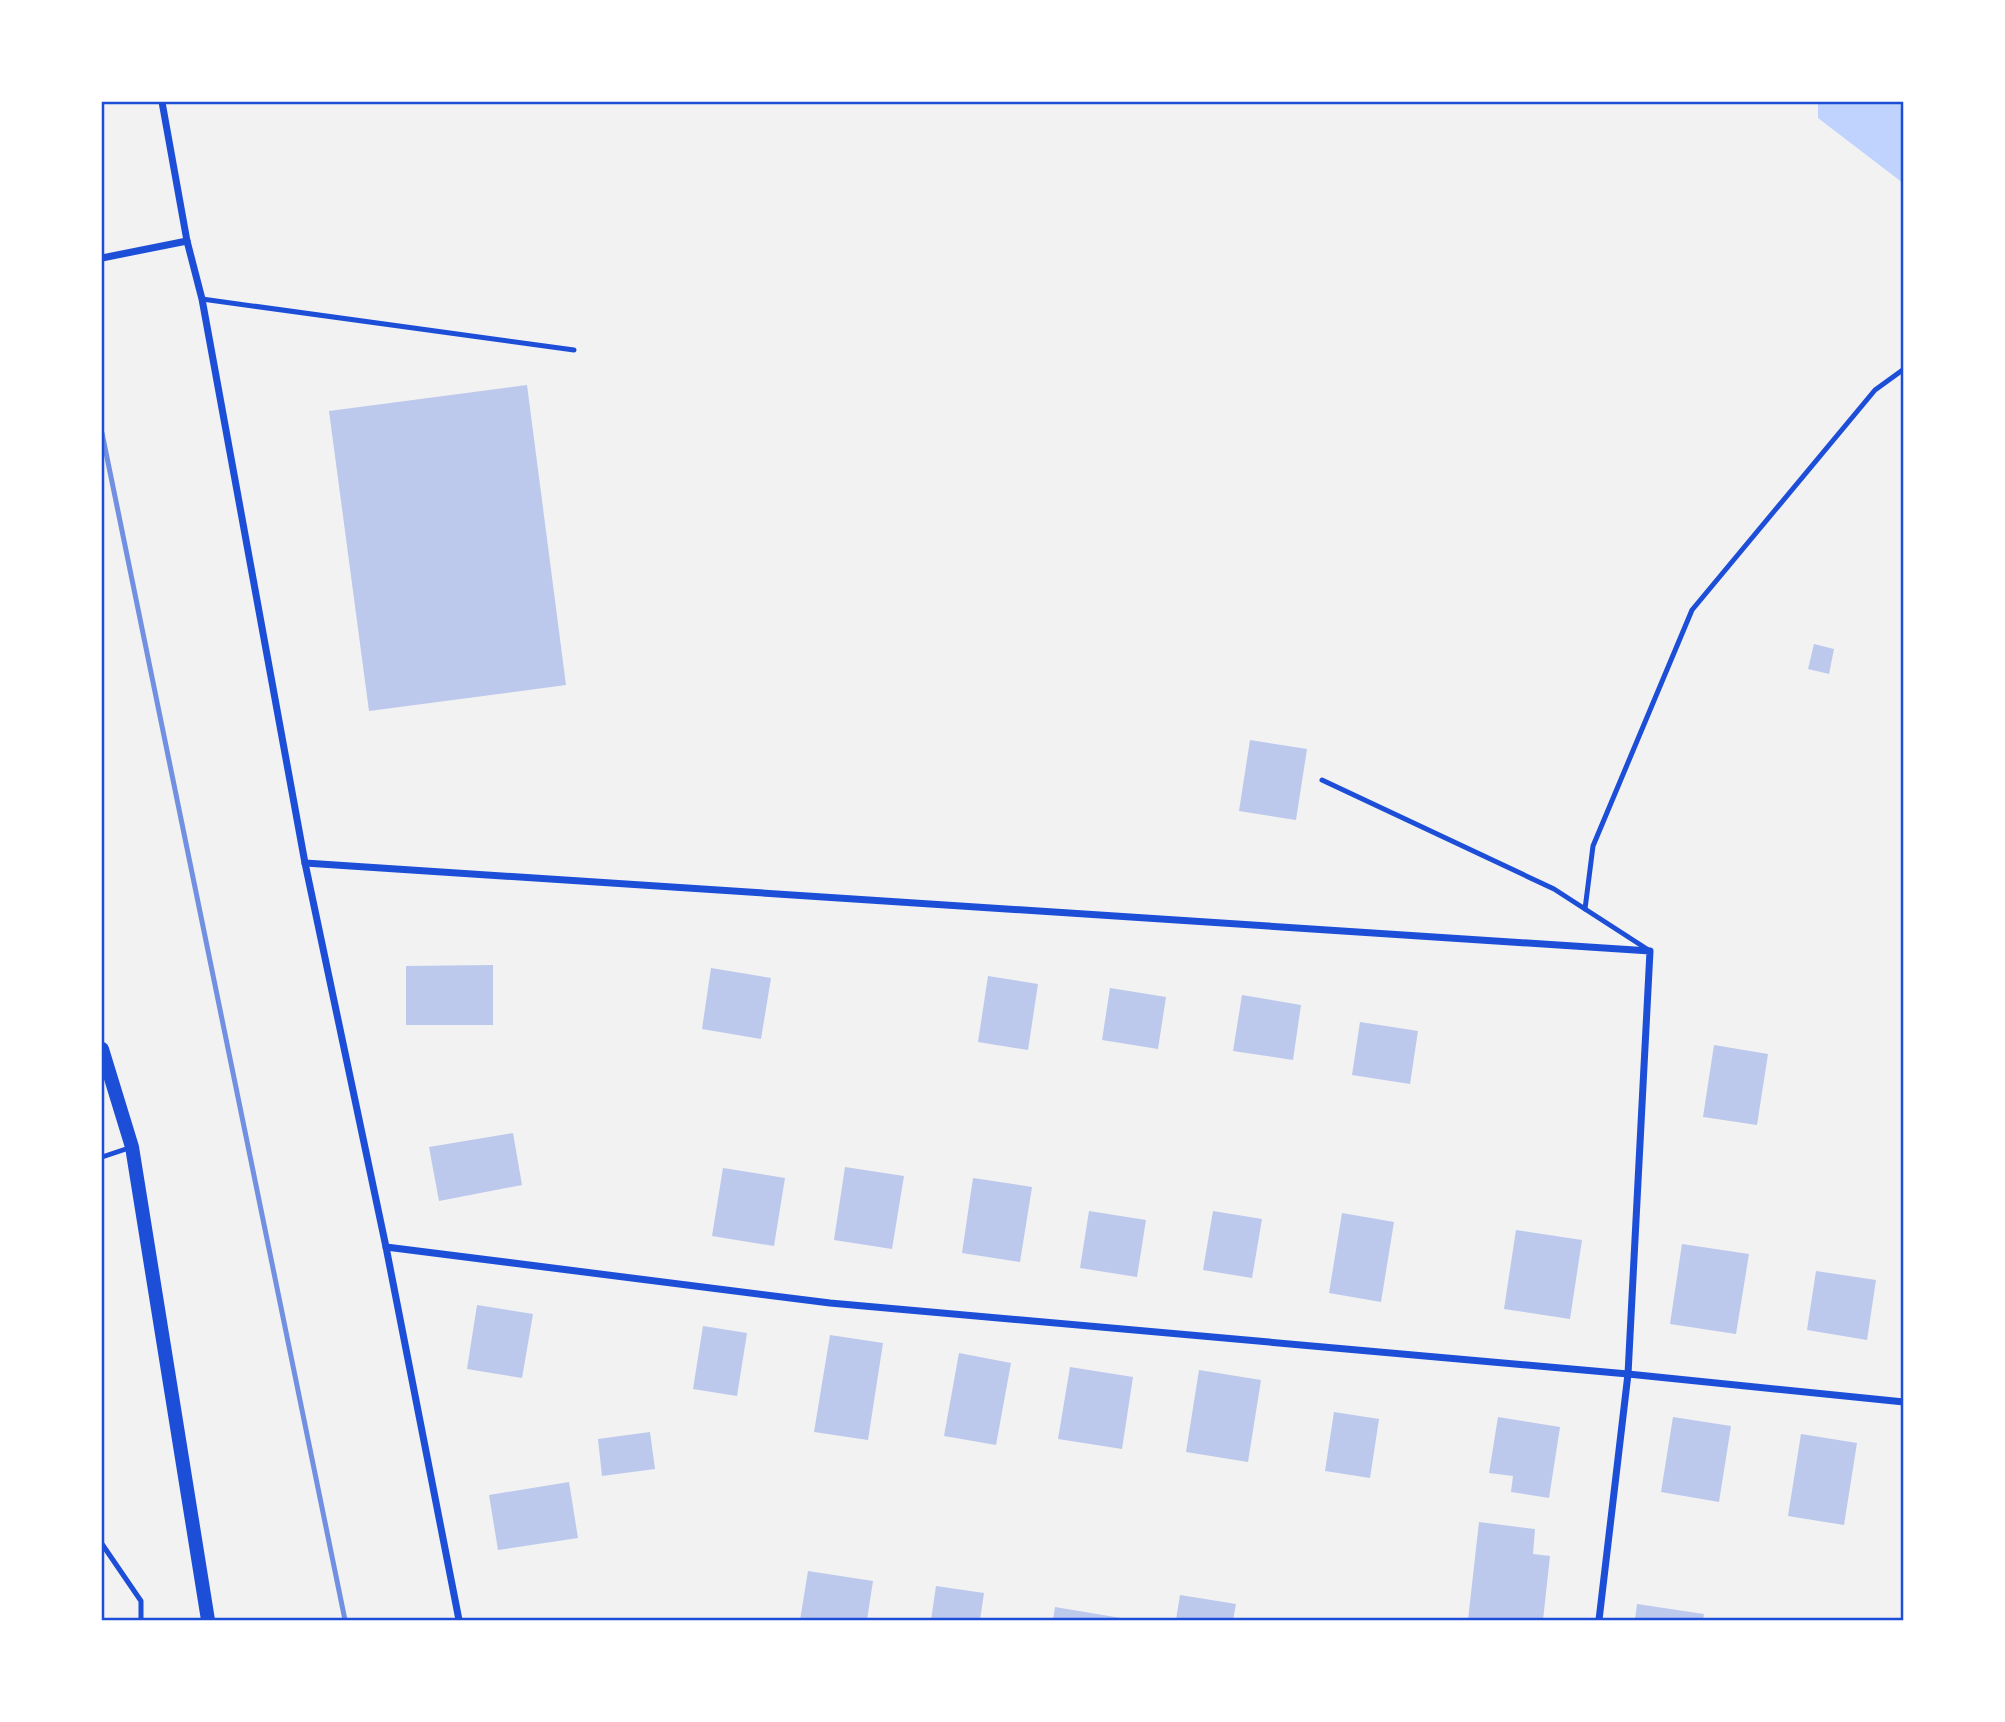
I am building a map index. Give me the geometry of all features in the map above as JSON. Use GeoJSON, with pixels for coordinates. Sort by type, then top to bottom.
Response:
{"type":"FeatureCollection","features":[{"type":"Feature","properties":{"kind":"main road"},"geometry":{"type":"LineString","coordinates":[[102,1049],[132,1147],[208,1620]]}},
{"type":"Feature","properties":{"kind":"street"},"geometry":{"type":"LineString","coordinates":[[162,102],[187,241],[202,299],[305,863],[386,1247],[459,1620]]}},
{"type":"Feature","properties":{"kind":"street"},"geometry":{"type":"LineString","coordinates":[[102,258],[187,241]]}},
{"type":"Feature","properties":{"kind":"street"},"geometry":{"type":"LineString","coordinates":[[305,863],[1650,951],[1628,1374],[1599,1620]]}},
{"type":"Feature","properties":{"kind":"street"},"geometry":{"type":"LineString","coordinates":[[386,1247],[830,1303],[1628,1374],[1903,1402]]}},
{"type":"Feature","properties":{"kind":"lane"},"geometry":{"type":"LineString","coordinates":[[202,299],[574,350]]}},
{"type":"Feature","properties":{"kind":"lane"},"geometry":{"type":"LineString","coordinates":[[1585,909],[1593,846],[1692,610],[1875,390],[1903,369]]}},
{"type":"Feature","properties":{"kind":"lane"},"geometry":{"type":"LineString","coordinates":[[1322,780],[1554,888],[1650,951]]}},
{"type":"Feature","properties":{"kind":"lane"},"geometry":{"type":"LineString","coordinates":[[102,1157],[132,1147]]}},
{"type":"Feature","properties":{"kind":"lane"},"geometry":{"type":"LineString","coordinates":[[102,1544],[141,1601],[141,1620]]}},
{"type":"Feature","properties":{"kind":"water"},"geometry":{"type":"Polygon","coordinates":[[[1818,102],[1903,102],[1903,183],[1818,118],[1818,102]]]}},
{"type":"Feature","properties":{"kind":"building"},"geometry":{"type":"Polygon","coordinates":[[[527,385],[566,685],[369,711],[329,411],[527,385]]]}},
{"type":"Feature","properties":{"kind":"building"},"geometry":{"type":"Polygon","coordinates":[[[1814,644],[1834,649],[1829,674],[1808,669],[1814,644]]]}},
{"type":"Feature","properties":{"kind":"building"},"geometry":{"type":"Polygon","coordinates":[[[1250,740],[1307,749],[1296,820],[1239,811],[1250,740]]]}},
{"type":"Feature","properties":{"kind":"building"},"geometry":{"type":"Polygon","coordinates":[[[493,965],[493,1025],[406,1025],[406,966],[493,965]]]}},
{"type":"Feature","properties":{"kind":"building"},"geometry":{"type":"Polygon","coordinates":[[[711,968],[771,978],[761,1039],[702,1029],[711,968]]]}},
{"type":"Feature","properties":{"kind":"building"},"geometry":{"type":"Polygon","coordinates":[[[988,976],[1038,984],[1028,1050],[978,1042],[988,976]]]}},
{"type":"Feature","properties":{"kind":"building"},"geometry":{"type":"Polygon","coordinates":[[[1110,988],[1166,997],[1158,1049],[1102,1040],[1110,988]]]}},
{"type":"Feature","properties":{"kind":"building"},"geometry":{"type":"Polygon","coordinates":[[[1242,995],[1301,1005],[1293,1060],[1233,1051],[1242,995]]]}},
{"type":"Feature","properties":{"kind":"building"},"geometry":{"type":"Polygon","coordinates":[[[1360,1022],[1418,1031],[1410,1084],[1352,1075],[1360,1022]]]}},
{"type":"Feature","properties":{"kind":"building"},"geometry":{"type":"Polygon","coordinates":[[[1714,1045],[1768,1054],[1757,1125],[1703,1117],[1714,1045]]]}},
{"type":"Feature","properties":{"kind":"building"},"geometry":{"type":"Polygon","coordinates":[[[513,1133],[522,1185],[439,1201],[429,1147],[513,1133]]]}},
{"type":"Feature","properties":{"kind":"building"},"geometry":{"type":"Polygon","coordinates":[[[845,1167],[904,1176],[892,1249],[834,1240],[845,1167]]]}},
{"type":"Feature","properties":{"kind":"building"},"geometry":{"type":"Polygon","coordinates":[[[723,1168],[785,1178],[774,1246],[712,1236],[723,1168]]]}},
{"type":"Feature","properties":{"kind":"building"},"geometry":{"type":"Polygon","coordinates":[[[973,1178],[1032,1187],[1020,1262],[962,1253],[973,1178]]]}},
{"type":"Feature","properties":{"kind":"building"},"geometry":{"type":"Polygon","coordinates":[[[1089,1211],[1146,1220],[1137,1277],[1080,1268],[1089,1211]]]}},
{"type":"Feature","properties":{"kind":"building"},"geometry":{"type":"Polygon","coordinates":[[[1213,1211],[1262,1219],[1252,1278],[1203,1270],[1213,1211]]]}},
{"type":"Feature","properties":{"kind":"building"},"geometry":{"type":"Polygon","coordinates":[[[1342,1213],[1394,1222],[1381,1302],[1329,1293],[1342,1213]]]}},
{"type":"Feature","properties":{"kind":"building"},"geometry":{"type":"Polygon","coordinates":[[[1516,1230],[1582,1240],[1570,1319],[1504,1309],[1516,1230]]]}},
{"type":"Feature","properties":{"kind":"building"},"geometry":{"type":"Polygon","coordinates":[[[1682,1244],[1749,1254],[1736,1334],[1670,1324],[1682,1244]]]}},
{"type":"Feature","properties":{"kind":"building"},"geometry":{"type":"Polygon","coordinates":[[[1816,1271],[1876,1280],[1867,1340],[1807,1330],[1816,1271]]]}},
{"type":"Feature","properties":{"kind":"building"},"geometry":{"type":"Polygon","coordinates":[[[477,1305],[533,1314],[522,1378],[467,1369],[477,1305]]]}},
{"type":"Feature","properties":{"kind":"building"},"geometry":{"type":"Polygon","coordinates":[[[703,1326],[747,1333],[737,1396],[693,1389],[703,1326]]]}},
{"type":"Feature","properties":{"kind":"building"},"geometry":{"type":"Polygon","coordinates":[[[830,1335],[883,1343],[868,1440],[814,1432],[830,1335]]]}},
{"type":"Feature","properties":{"kind":"building"},"geometry":{"type":"Polygon","coordinates":[[[959,1353],[1011,1363],[996,1445],[944,1436],[959,1353]]]}},
{"type":"Feature","properties":{"kind":"building"},"geometry":{"type":"Polygon","coordinates":[[[1070,1367],[1133,1377],[1122,1449],[1058,1439],[1070,1367]]]}},
{"type":"Feature","properties":{"kind":"building"},"geometry":{"type":"Polygon","coordinates":[[[1199,1370],[1261,1380],[1248,1462],[1186,1452],[1199,1370]]]}},
{"type":"Feature","properties":{"kind":"building"},"geometry":{"type":"Polygon","coordinates":[[[1334,1412],[1379,1419],[1370,1478],[1325,1471],[1334,1412]]]}},
{"type":"Feature","properties":{"kind":"building"},"geometry":{"type":"Polygon","coordinates":[[[1498,1417],[1560,1427],[1549,1498],[1511,1492],[1513,1476],[1489,1473],[1498,1417]]]}},
{"type":"Feature","properties":{"kind":"building"},"geometry":{"type":"Polygon","coordinates":[[[1673,1417],[1731,1426],[1719,1502],[1661,1492],[1673,1417]]]}},
{"type":"Feature","properties":{"kind":"building"},"geometry":{"type":"Polygon","coordinates":[[[650,1432],[655,1469],[602,1476],[598,1439],[650,1432]]]}},
{"type":"Feature","properties":{"kind":"building"},"geometry":{"type":"Polygon","coordinates":[[[1801,1434],[1857,1443],[1844,1525],[1788,1516],[1801,1434]]]}},
{"type":"Feature","properties":{"kind":"building"},"geometry":{"type":"Polygon","coordinates":[[[569,1482],[578,1538],[498,1550],[489,1495],[569,1482]]]}},
{"type":"Feature","properties":{"kind":"building"},"geometry":{"type":"Polygon","coordinates":[[[1479,1522],[1535,1529],[1533,1554],[1550,1556],[1543,1620],[1468,1620],[1479,1522]]]}},
{"type":"Feature","properties":{"kind":"building"},"geometry":{"type":"Polygon","coordinates":[[[808,1571],[873,1581],[867,1620],[800,1620],[808,1571]]]}},
{"type":"Feature","properties":{"kind":"building"},"geometry":{"type":"Polygon","coordinates":[[[936,1586],[984,1593],[980,1620],[931,1620],[936,1586]]]}},
{"type":"Feature","properties":{"kind":"building"},"geometry":{"type":"Polygon","coordinates":[[[1180,1595],[1236,1604],[1233,1620],[1176,1620],[1180,1595]]]}},
{"type":"Feature","properties":{"kind":"building"},"geometry":{"type":"Polygon","coordinates":[[[1637,1604],[1704,1614],[1703,1620],[1635,1620],[1637,1604]]]}},
{"type":"Feature","properties":{"kind":"building"},"geometry":{"type":"Polygon","coordinates":[[[1055,1607],[1121,1618],[1053,1620],[1055,1607]]]}},
{"type":"Feature","properties":{"kind":"railway"},"geometry":{"type":"LineString","coordinates":[[102,433],[345,1620]]}}]}
